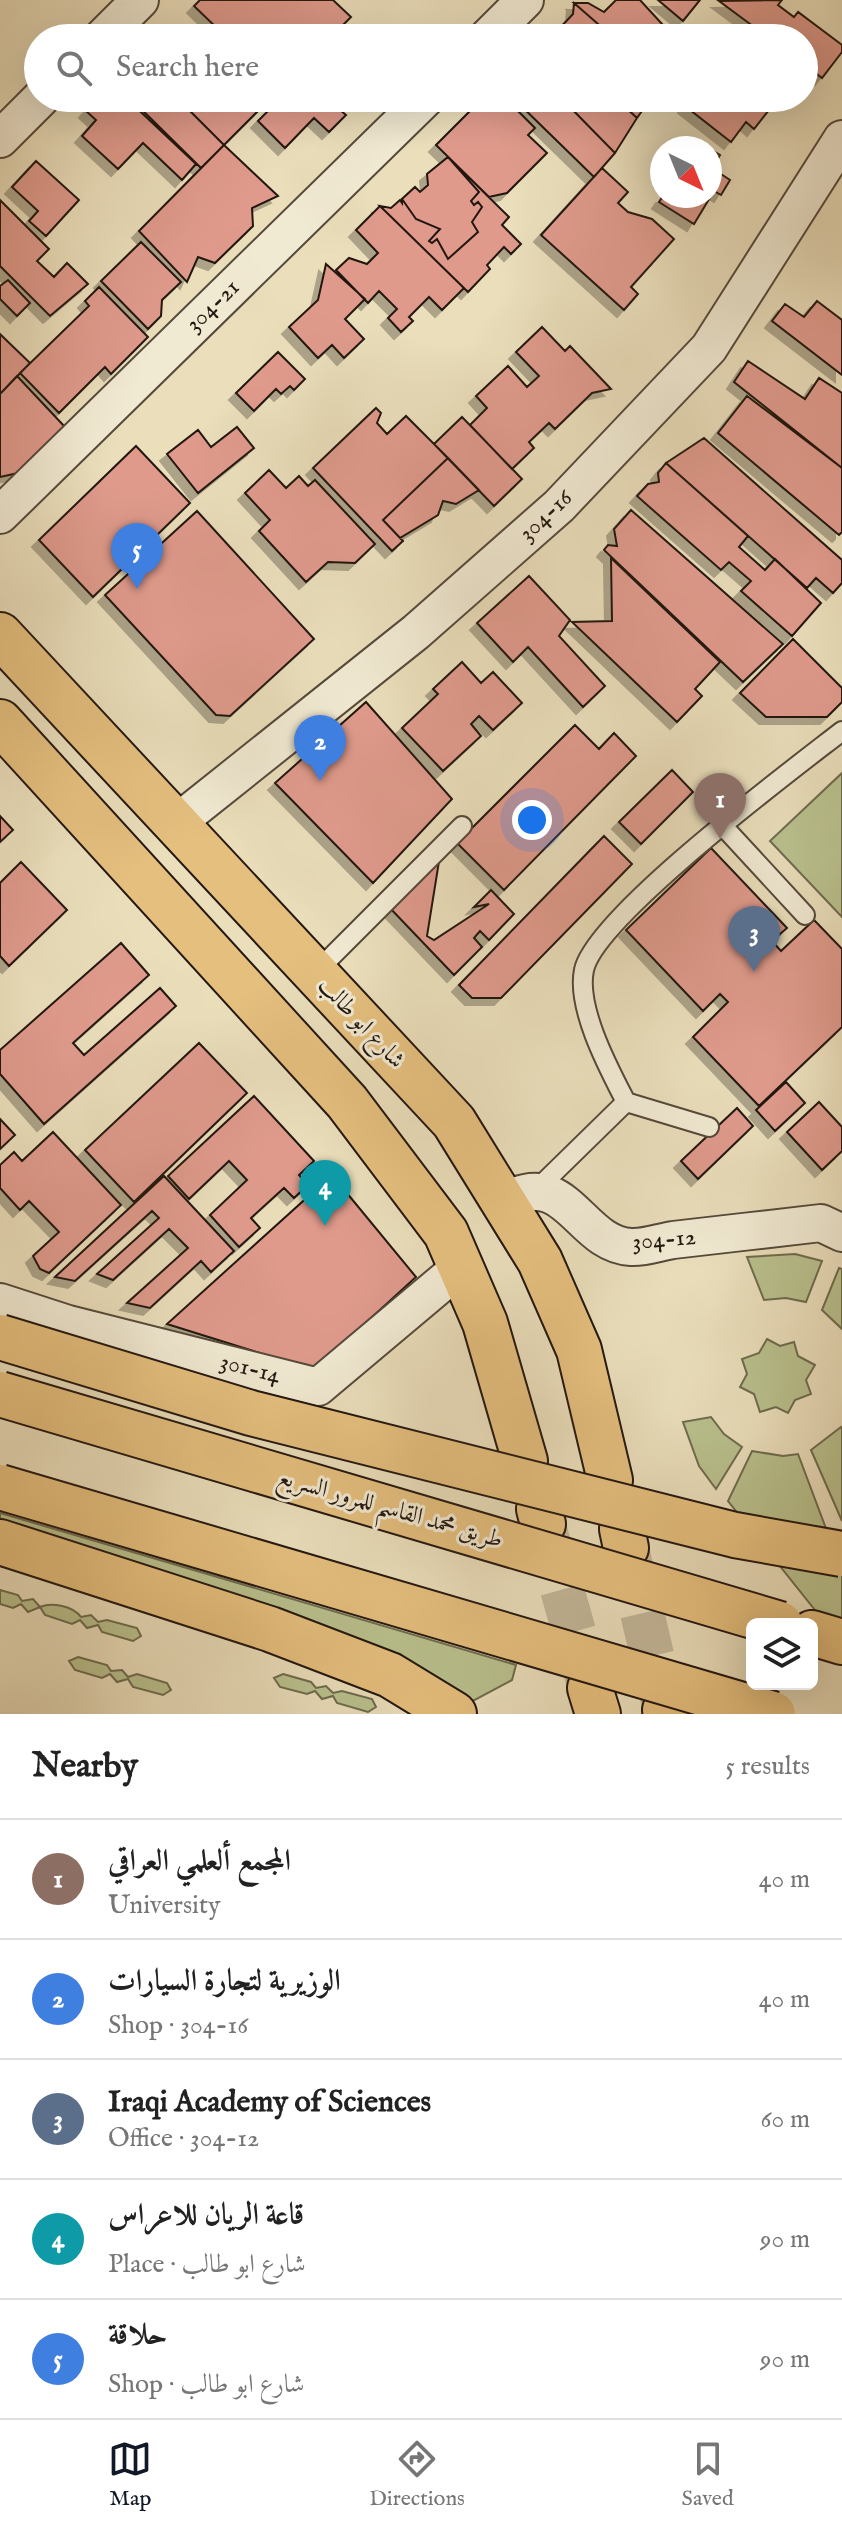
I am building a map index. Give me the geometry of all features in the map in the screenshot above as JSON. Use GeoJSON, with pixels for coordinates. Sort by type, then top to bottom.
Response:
{"type":"FeatureCollection","features":[{"type":"Feature","properties":{"kind":"main road","name":"شارع ابو طالب"},"geometry":{"type":"LineString","coordinates":[[0,635],[454,1122],[519,1197],[540,1261],[579,1350],[610,1480]]}},
{"type":"Feature","properties":{"kind":"main road"},"geometry":{"type":"LineString","coordinates":[[0,722],[347,1102],[446,1233],[485,1323],[525,1461]]}},
{"type":"Feature","properties":{"kind":"main road"},"geometry":{"type":"LineString","coordinates":[[0,1337],[251,1413],[735,1535],[842,1554]]}},
{"type":"Feature","properties":{"kind":"main road","name":"طريق محمد القاسم للمرور السريع"},"geometry":{"type":"LineString","coordinates":[[0,1394],[760,1618]]}},
{"type":"Feature","properties":{"kind":"main road"},"geometry":{"type":"LineString","coordinates":[[0,1487],[773,1714]]}},
{"type":"Feature","properties":{"kind":"main road"},"geometry":{"type":"LineString","coordinates":[[0,1542],[270,1629],[390,1675],[454,1714]]}},
{"type":"Feature","properties":{"kind":"main road"},"geometry":{"type":"LineString","coordinates":[[818,1635],[842,1642]]}},
{"type":"Feature","properties":{"kind":"street"},"geometry":{"type":"LineString","coordinates":[[116,24],[140,0]]}},
{"type":"Feature","properties":{"kind":"street"},"geometry":{"type":"LineString","coordinates":[[501,24],[525,0]]}},
{"type":"Feature","properties":{"kind":"street"},"geometry":{"type":"LineString","coordinates":[[0,139],[27,112]]}},
{"type":"Feature","properties":{"kind":"street","name":"304-21"},"geometry":{"type":"LineString","coordinates":[[0,515],[412,112]]}},
{"type":"Feature","properties":{"kind":"street","name":"304-16"},"geometry":{"type":"LineString","coordinates":[[174,825],[416,632],[559,506],[709,348],[842,139]]}},
{"type":"Feature","properties":{"kind":"street","name":"304-12"},"geometry":{"type":"LineString","coordinates":[[519,1197],[559,1198],[599,1236],[630,1247],[821,1223],[842,1233]]}},
{"type":"Feature","properties":{"kind":"street","name":"301-14"},"geometry":{"type":"LineString","coordinates":[[0,1302],[68,1324],[318,1387],[462,1266]]}},
{"type":"Feature","properties":{"kind":"lane"},"geometry":{"type":"LineString","coordinates":[[709,1127],[626,1102],[600,1053],[588,1012],[584,970],[610,927],[722,825],[842,731]]}},
{"type":"Feature","properties":{"kind":"lane"},"geometry":{"type":"LineString","coordinates":[[722,825],[805,915]]}},
{"type":"Feature","properties":{"kind":"lane"},"geometry":{"type":"LineString","coordinates":[[315,973],[462,826]]}},
{"type":"Feature","properties":{"kind":"lane"},"geometry":{"type":"LineString","coordinates":[[519,1197],[626,1102]]}},
{"type":"Feature","properties":{"kind":"green space"},"geometry":{"type":"Polygon","coordinates":[[[842,773],[842,917],[770,841],[842,773]]]}},
{"type":"Feature","properties":{"kind":"green space"},"geometry":{"type":"Polygon","coordinates":[[[795,1254],[822,1261],[806,1302],[786,1298],[764,1300],[747,1257],[795,1254]]]}},
{"type":"Feature","properties":{"kind":"green space"},"geometry":{"type":"Polygon","coordinates":[[[839,1268],[842,1269],[842,1329],[822,1310],[839,1268]]]}},
{"type":"Feature","properties":{"kind":"green space"},"geometry":{"type":"Polygon","coordinates":[[[767,1339],[780,1346],[794,1342],[798,1356],[815,1365],[806,1380],[811,1394],[795,1400],[788,1413],[776,1407],[760,1412],[754,1394],[740,1387],[747,1374],[742,1359],[759,1353],[767,1339]]]}},
{"type":"Feature","properties":{"kind":"green space"},"geometry":{"type":"Polygon","coordinates":[[[711,1417],[724,1434],[742,1447],[716,1489],[699,1466],[683,1422],[711,1417]]]}},
{"type":"Feature","properties":{"kind":"green space"},"geometry":{"type":"Polygon","coordinates":[[[842,1429],[842,1521],[811,1450],[842,1429]]]}},
{"type":"Feature","properties":{"kind":"green space"},"geometry":{"type":"Polygon","coordinates":[[[752,1451],[783,1456],[798,1454],[842,1571],[842,1644],[728,1501],[752,1451]]]}},
{"type":"Feature","properties":{"kind":"green space"},"geometry":{"type":"Polygon","coordinates":[[[0,1513],[516,1665],[512,1680],[471,1702],[0,1528],[0,1513]]]}},
{"type":"Feature","properties":{"kind":"green space"},"geometry":{"type":"Polygon","coordinates":[[[0,1590],[18,1595],[22,1601],[33,1599],[40,1607],[28,1612],[21,1604],[13,1608],[0,1604],[0,1590]]]}},
{"type":"Feature","properties":{"kind":"green space"},"geometry":{"type":"Polygon","coordinates":[[[62,1606],[81,1617],[91,1615],[98,1622],[107,1620],[137,1628],[141,1636],[133,1641],[102,1632],[98,1625],[87,1628],[80,1620],[72,1624],[45,1615],[40,1607],[62,1606]]]}},
{"type":"Feature","properties":{"kind":"green space"},"geometry":{"type":"Polygon","coordinates":[[[78,1657],[107,1665],[111,1671],[122,1670],[128,1677],[137,1674],[167,1683],[171,1690],[163,1695],[133,1687],[128,1679],[117,1682],[110,1674],[102,1678],[75,1670],[69,1661],[78,1657]]]}},
{"type":"Feature","properties":{"kind":"green space"},"geometry":{"type":"Polygon","coordinates":[[[283,1674],[311,1682],[316,1688],[326,1686],[333,1693],[342,1691],[372,1699],[376,1707],[368,1712],[337,1703],[333,1696],[322,1699],[315,1691],[307,1694],[280,1687],[274,1678],[283,1674]]]}},
{"type":"Feature","properties":{"kind":"building"},"geometry":{"type":"Polygon","coordinates":[[[200,0],[333,0],[351,17],[344,24],[213,24],[194,6],[200,0]]]}},
{"type":"Feature","properties":{"kind":"building"},"geometry":{"type":"Polygon","coordinates":[[[616,0],[640,0],[662,24],[598,24],[574,3],[588,3],[604,12],[616,0]]]}},
{"type":"Feature","properties":{"kind":"building"},"geometry":{"type":"Polygon","coordinates":[[[658,0],[700,0],[683,21],[658,0]]]}},
{"type":"Feature","properties":{"kind":"building"},"geometry":{"type":"Polygon","coordinates":[[[782,0],[778,5],[794,17],[798,12],[814,24],[750,24],[719,1],[782,0]]]}},
{"type":"Feature","properties":{"kind":"building"},"geometry":{"type":"Polygon","coordinates":[[[574,3],[598,24],[564,24],[573,14],[574,3]]]}},
{"type":"Feature","properties":{"kind":"building"},"geometry":{"type":"Polygon","coordinates":[[[818,27],[842,45],[842,52],[822,78],[818,75],[818,27]]]}},
{"type":"Feature","properties":{"kind":"building"},"geometry":{"type":"Polygon","coordinates":[[[87,112],[141,112],[196,164],[182,180],[143,143],[118,169],[82,136],[96,120],[87,112]]]}},
{"type":"Feature","properties":{"kind":"building"},"geometry":{"type":"Polygon","coordinates":[[[144,112],[191,112],[224,145],[201,168],[144,112]]]}},
{"type":"Feature","properties":{"kind":"building"},"geometry":{"type":"Polygon","coordinates":[[[191,112],[257,112],[224,145],[191,112]]]}},
{"type":"Feature","properties":{"kind":"building"},"geometry":{"type":"Polygon","coordinates":[[[267,112],[342,112],[346,115],[329,132],[314,118],[285,148],[258,121],[267,112]]]}},
{"type":"Feature","properties":{"kind":"building"},"geometry":{"type":"Polygon","coordinates":[[[469,112],[519,112],[535,128],[528,135],[547,153],[507,193],[489,197],[436,145],[469,112]]]}},
{"type":"Feature","properties":{"kind":"building"},"geometry":{"type":"Polygon","coordinates":[[[527,112],[575,112],[615,153],[594,177],[527,112]]]}},
{"type":"Feature","properties":{"kind":"building"},"geometry":{"type":"Polygon","coordinates":[[[575,112],[630,112],[637,118],[615,153],[575,112]]]}},
{"type":"Feature","properties":{"kind":"building"},"geometry":{"type":"Polygon","coordinates":[[[693,112],[767,112],[754,129],[746,122],[731,142],[693,112]]]}},
{"type":"Feature","properties":{"kind":"building"},"geometry":{"type":"Polygon","coordinates":[[[224,145],[278,196],[252,208],[253,226],[215,263],[198,257],[187,282],[139,231],[224,145]]]}},
{"type":"Feature","properties":{"kind":"building"},"geometry":{"type":"Polygon","coordinates":[[[448,157],[479,192],[471,201],[474,205],[478,202],[482,207],[472,222],[478,232],[448,259],[437,239],[432,243],[429,241],[440,229],[416,219],[402,199],[415,187],[420,192],[428,185],[427,174],[448,157]]]}},
{"type":"Feature","properties":{"kind":"building"},"geometry":{"type":"Polygon","coordinates":[[[448,157],[509,217],[502,225],[521,244],[511,254],[504,247],[487,265],[490,269],[468,292],[380,206],[391,208],[400,200],[402,203],[402,199],[415,187],[420,192],[428,185],[427,174],[448,157]]]}},
{"type":"Feature","properties":{"kind":"building"},"geometry":{"type":"Polygon","coordinates":[[[36,161],[79,200],[46,236],[29,221],[38,211],[12,187],[36,161]]]}},
{"type":"Feature","properties":{"kind":"building"},"geometry":{"type":"Polygon","coordinates":[[[602,168],[628,192],[618,203],[628,212],[652,219],[674,239],[631,287],[638,294],[624,310],[541,235],[602,168]]]}},
{"type":"Feature","properties":{"kind":"building"},"geometry":{"type":"Polygon","coordinates":[[[722,175],[730,180],[722,193],[722,175]]]}},
{"type":"Feature","properties":{"kind":"building"},"geometry":{"type":"Polygon","coordinates":[[[0,200],[49,249],[37,261],[54,277],[67,263],[88,284],[50,316],[0,266],[0,200]]]}},
{"type":"Feature","properties":{"kind":"building"},"geometry":{"type":"Polygon","coordinates":[[[380,206],[464,288],[442,310],[429,297],[409,317],[413,321],[401,332],[388,318],[397,309],[379,291],[368,303],[336,270],[349,258],[367,264],[378,253],[356,230],[380,206]]]}},
{"type":"Feature","properties":{"kind":"building"},"geometry":{"type":"Polygon","coordinates":[[[669,208],[704,208],[694,224],[669,208]]]}},
{"type":"Feature","properties":{"kind":"building"},"geometry":{"type":"Polygon","coordinates":[[[141,242],[181,282],[162,300],[161,316],[148,329],[101,281],[141,242]]]}},
{"type":"Feature","properties":{"kind":"building"},"geometry":{"type":"Polygon","coordinates":[[[326,264],[365,299],[345,319],[364,339],[344,358],[332,345],[318,358],[289,327],[318,300],[326,264]]]}},
{"type":"Feature","properties":{"kind":"building"},"geometry":{"type":"Polygon","coordinates":[[[8,280],[30,303],[17,316],[0,299],[0,286],[8,280]]]}},
{"type":"Feature","properties":{"kind":"building"},"geometry":{"type":"Polygon","coordinates":[[[99,287],[148,337],[111,374],[105,367],[59,413],[20,373],[89,306],[85,301],[99,287]]]}},
{"type":"Feature","properties":{"kind":"building"},"geometry":{"type":"Polygon","coordinates":[[[817,301],[842,320],[842,375],[772,321],[785,304],[804,317],[817,301]]]}},
{"type":"Feature","properties":{"kind":"building"},"geometry":{"type":"Polygon","coordinates":[[[542,327],[565,351],[570,346],[611,389],[592,393],[555,429],[549,423],[529,442],[534,448],[512,469],[470,425],[487,408],[476,396],[508,366],[527,387],[539,376],[516,352],[542,327]]]}},
{"type":"Feature","properties":{"kind":"building"},"geometry":{"type":"Polygon","coordinates":[[[0,334],[30,363],[0,394],[0,334]]]}},
{"type":"Feature","properties":{"kind":"building"},"geometry":{"type":"Polygon","coordinates":[[[278,352],[305,379],[294,390],[290,386],[281,394],[276,389],[254,411],[236,393],[278,352]]]}},
{"type":"Feature","properties":{"kind":"building"},"geometry":{"type":"Polygon","coordinates":[[[748,361],[805,399],[819,378],[842,393],[842,468],[734,382],[748,361]]]}},
{"type":"Feature","properties":{"kind":"building"},"geometry":{"type":"Polygon","coordinates":[[[17,376],[65,427],[18,473],[0,477],[0,394],[17,376]]]}},
{"type":"Feature","properties":{"kind":"building"},"geometry":{"type":"Polygon","coordinates":[[[747,396],[842,468],[842,532],[839,535],[718,433],[747,396]]]}},
{"type":"Feature","properties":{"kind":"building"},"geometry":{"type":"Polygon","coordinates":[[[376,408],[381,413],[377,423],[387,434],[406,416],[448,458],[383,520],[403,541],[392,551],[313,468],[376,408]]]}},
{"type":"Feature","properties":{"kind":"building"},"geometry":{"type":"Polygon","coordinates":[[[462,417],[522,479],[494,506],[434,444],[462,417]]]}},
{"type":"Feature","properties":{"kind":"building"},"geometry":{"type":"Polygon","coordinates":[[[237,427],[254,448],[198,493],[167,454],[198,430],[211,447],[237,427]]]}},
{"type":"Feature","properties":{"kind":"building"},"geometry":{"type":"Polygon","coordinates":[[[704,438],[842,560],[842,583],[833,593],[816,578],[807,588],[666,463],[704,438]]]}},
{"type":"Feature","properties":{"kind":"building"},"geometry":{"type":"Polygon","coordinates":[[[136,446],[190,503],[93,597],[39,540],[136,446]]]}},
{"type":"Feature","properties":{"kind":"building"},"geometry":{"type":"Polygon","coordinates":[[[448,458],[479,490],[456,504],[443,501],[438,515],[400,538],[383,520],[448,458]]]}},
{"type":"Feature","properties":{"kind":"building"},"geometry":{"type":"Polygon","coordinates":[[[666,463],[748,536],[739,547],[765,570],[775,559],[821,603],[792,636],[741,591],[751,581],[729,562],[721,570],[637,496],[648,484],[659,482],[658,473],[666,463]]]}},
{"type":"Feature","properties":{"kind":"building"},"geometry":{"type":"Polygon","coordinates":[[[269,470],[286,488],[299,476],[308,486],[315,480],[375,544],[355,563],[328,562],[306,582],[259,531],[270,520],[245,493],[269,470]]]}},
{"type":"Feature","properties":{"kind":"building"},"geometry":{"type":"Polygon","coordinates":[[[631,510],[783,644],[743,682],[604,550],[608,545],[617,546],[614,529],[631,510]]]}},
{"type":"Feature","properties":{"kind":"building"},"geometry":{"type":"Polygon","coordinates":[[[197,511],[314,639],[230,716],[216,715],[105,595],[197,511]]]}},
{"type":"Feature","properties":{"kind":"building"},"geometry":{"type":"Polygon","coordinates":[[[611,558],[720,662],[695,689],[702,696],[677,722],[572,622],[612,621],[611,558]]]}},
{"type":"Feature","properties":{"kind":"building"},"geometry":{"type":"Polygon","coordinates":[[[529,576],[570,620],[559,636],[605,686],[583,707],[528,647],[513,662],[477,623],[529,576]]]}},
{"type":"Feature","properties":{"kind":"building"},"geometry":{"type":"Polygon","coordinates":[[[793,639],[842,688],[842,702],[827,717],[766,717],[740,693],[793,639]]]}},
{"type":"Feature","properties":{"kind":"building"},"geometry":{"type":"Polygon","coordinates":[[[462,662],[481,683],[493,672],[522,703],[493,730],[479,716],[471,724],[481,736],[443,771],[402,728],[438,694],[433,689],[462,662]]]}},
{"type":"Feature","properties":{"kind":"building"},"geometry":{"type":"Polygon","coordinates":[[[366,702],[452,799],[373,883],[275,783],[366,702]]]}},
{"type":"Feature","properties":{"kind":"building"},"geometry":{"type":"Polygon","coordinates":[[[575,725],[599,749],[614,733],[636,756],[504,890],[457,843],[575,725]]]}},
{"type":"Feature","properties":{"kind":"building"},"geometry":{"type":"Polygon","coordinates":[[[672,770],[693,792],[641,844],[619,822],[672,770]]]}},
{"type":"Feature","properties":{"kind":"building"},"geometry":{"type":"Polygon","coordinates":[[[0,816],[13,830],[0,842],[0,816]]]}},
{"type":"Feature","properties":{"kind":"building"},"geometry":{"type":"Polygon","coordinates":[[[604,836],[632,864],[501,998],[472,998],[459,985],[604,836]]]}},
{"type":"Feature","properties":{"kind":"building"},"geometry":{"type":"Polygon","coordinates":[[[711,848],[787,928],[772,941],[781,951],[814,920],[842,949],[842,1027],[759,1106],[693,1037],[728,1002],[720,994],[703,1011],[626,930],[711,848]]]}},
{"type":"Feature","properties":{"kind":"building"},"geometry":{"type":"Polygon","coordinates":[[[440,855],[427,936],[434,940],[489,904],[474,907],[491,890],[514,914],[489,940],[480,931],[474,938],[482,947],[454,975],[388,906],[440,855]]]}},
{"type":"Feature","properties":{"kind":"building"},"geometry":{"type":"Polygon","coordinates":[[[21,862],[67,910],[9,966],[0,956],[0,883],[21,862]]]}},
{"type":"Feature","properties":{"kind":"building"},"geometry":{"type":"Polygon","coordinates":[[[121,943],[149,975],[73,1043],[84,1055],[160,988],[176,1006],[44,1124],[0,1074],[0,1050],[121,943]]]}},
{"type":"Feature","properties":{"kind":"building"},"geometry":{"type":"Polygon","coordinates":[[[199,1043],[247,1093],[134,1202],[85,1150],[199,1043]]]}},
{"type":"Feature","properties":{"kind":"building"},"geometry":{"type":"Polygon","coordinates":[[[786,1082],[805,1103],[775,1131],[756,1110],[786,1082]]]}},
{"type":"Feature","properties":{"kind":"building"},"geometry":{"type":"Polygon","coordinates":[[[254,1096],[314,1161],[299,1175],[308,1185],[294,1198],[284,1188],[251,1218],[260,1228],[239,1247],[210,1215],[247,1180],[229,1161],[189,1199],[168,1176],[254,1096]]]}},
{"type":"Feature","properties":{"kind":"building"},"geometry":{"type":"Polygon","coordinates":[[[819,1102],[842,1127],[842,1151],[822,1170],[787,1132],[819,1102]]]}},
{"type":"Feature","properties":{"kind":"building"},"geometry":{"type":"Polygon","coordinates":[[[737,1108],[753,1126],[698,1179],[681,1161],[737,1108]]]}},
{"type":"Feature","properties":{"kind":"building"},"geometry":{"type":"Polygon","coordinates":[[[0,1119],[15,1135],[0,1149],[0,1119]]]}},
{"type":"Feature","properties":{"kind":"building"},"geometry":{"type":"Polygon","coordinates":[[[53,1132],[121,1205],[49,1273],[40,1269],[33,1256],[59,1232],[29,1201],[20,1210],[0,1188],[0,1165],[14,1152],[22,1161],[53,1132]]]}},
{"type":"Feature","properties":{"kind":"building"},"geometry":{"type":"Polygon","coordinates":[[[332,1175],[416,1277],[314,1370],[167,1324],[332,1175]]]}},
{"type":"Feature","properties":{"kind":"building"},"geometry":{"type":"Polygon","coordinates":[[[164,1176],[234,1251],[211,1272],[201,1261],[150,1308],[127,1303],[188,1248],[169,1229],[113,1280],[97,1274],[159,1218],[152,1211],[75,1281],[55,1277],[164,1176]]]}},
{"type":"Feature","properties":{"kind":"tunnel"},"geometry":{"type":"LineString","coordinates":[[544,1526],[590,1688]]}},
{"type":"Feature","properties":{"kind":"tunnel"},"geometry":{"type":"LineString","coordinates":[[627,1549],[665,1710]]}},
{"type":"Feature","properties":{"kind":"place","name":"حلاقة"},"geometry":{"type":"Point","coordinates":[137,589]}},
{"type":"Feature","properties":{"kind":"place","name":"الوزيرية لتجارة السيارات"},"geometry":{"type":"Point","coordinates":[320,781]}},
{"type":"Feature","properties":{"kind":"place","name":"المجمع ألعلمي العراقي"},"geometry":{"type":"Point","coordinates":[720,839]}},
{"type":"Feature","properties":{"kind":"place","name":"Iraqi Academy of Sciences"},"geometry":{"type":"Point","coordinates":[754,972]}},
{"type":"Feature","properties":{"kind":"place","name":"قاعة الريان للاعراس"},"geometry":{"type":"Point","coordinates":[325,1226]}}]}
